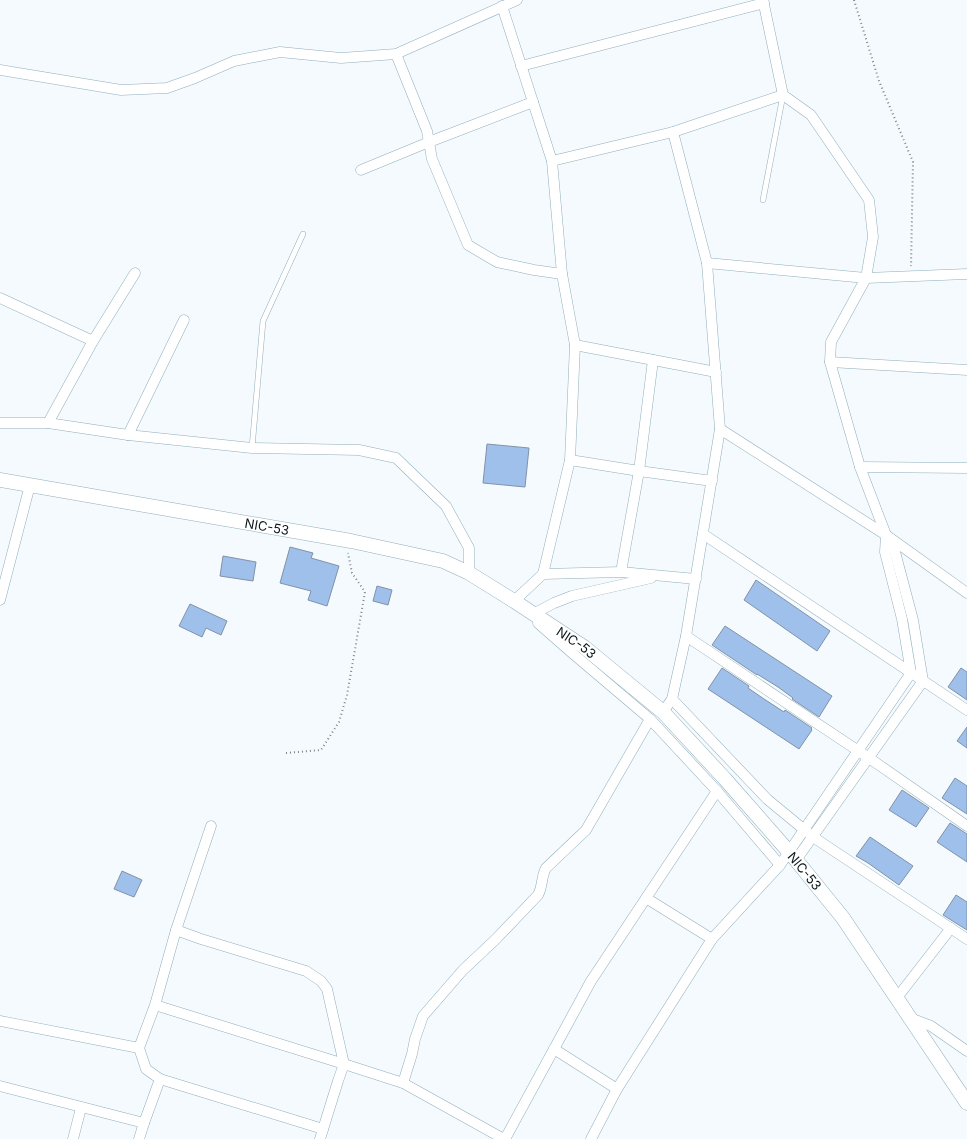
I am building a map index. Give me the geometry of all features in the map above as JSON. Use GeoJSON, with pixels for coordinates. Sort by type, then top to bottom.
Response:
{"type":"FeatureCollection","features":[{"type":"Feature","properties":{"kind":"main road","name":"NIC-53"},"geometry":{"type":"LineString","coordinates":[[0,480],[351,541],[443,561],[469,573],[514,601],[584,647],[663,712],[725,779],[792,856],[843,918],[967,1103]]}},
{"type":"Feature","properties":{"kind":"street"},"geometry":{"type":"LineString","coordinates":[[0,70],[121,90],[167,88],[196,78],[234,61],[280,52],[341,58],[396,54],[517,0]]}},
{"type":"Feature","properties":{"kind":"street"},"geometry":{"type":"LineString","coordinates":[[521,66],[763,2],[783,95],[811,115],[869,200],[873,237],[866,278],[831,342],[830,362],[860,467],[886,535],[895,552],[913,620],[923,681],[813,837],[780,865],[712,939],[617,1089],[590,1139]]}},
{"type":"Feature","properties":{"kind":"street"},"geometry":{"type":"LineString","coordinates":[[502,6],[552,161],[562,274],[575,345],[570,460],[543,574],[514,601],[650,719],[717,791],[780,865]]}},
{"type":"Feature","properties":{"kind":"street"},"geometry":{"type":"LineString","coordinates":[[396,54],[427,131],[432,159],[468,244],[497,262],[562,274]]}},
{"type":"Feature","properties":{"kind":"street"},"geometry":{"type":"LineString","coordinates":[[552,161],[673,132],[783,95]]}},
{"type":"Feature","properties":{"kind":"street"},"geometry":{"type":"LineString","coordinates":[[361,170],[533,102]]}},
{"type":"Feature","properties":{"kind":"street"},"geometry":{"type":"LineString","coordinates":[[663,712],[672,699],[686,636],[720,429],[707,263],[673,132]]}},
{"type":"Feature","properties":{"kind":"street"},"geometry":{"type":"LineString","coordinates":[[707,263],[866,278],[966,271]]}},
{"type":"Feature","properties":{"kind":"street"},"geometry":{"type":"LineString","coordinates":[[48,423],[92,341],[135,273]]}},
{"type":"Feature","properties":{"kind":"street"},"geometry":{"type":"LineString","coordinates":[[0,298],[92,341]]}},
{"type":"Feature","properties":{"kind":"street"},"geometry":{"type":"LineString","coordinates":[[128,435],[184,320]]}},
{"type":"Feature","properties":{"kind":"street"},"geometry":{"type":"LineString","coordinates":[[575,345],[716,372]]}},
{"type":"Feature","properties":{"kind":"street"},"geometry":{"type":"LineString","coordinates":[[621,572],[639,471],[653,360]]}},
{"type":"Feature","properties":{"kind":"street"},"geometry":{"type":"LineString","coordinates":[[830,362],[967,370]]}},
{"type":"Feature","properties":{"kind":"street"},"geometry":{"type":"LineString","coordinates":[[0,424],[48,423],[128,435],[252,448],[359,450],[396,458],[446,506],[469,548],[469,573]]}},
{"type":"Feature","properties":{"kind":"street"},"geometry":{"type":"LineString","coordinates":[[720,429],[886,535],[967,593]]}},
{"type":"Feature","properties":{"kind":"street"},"geometry":{"type":"LineString","coordinates":[[570,460],[712,481]]}},
{"type":"Feature","properties":{"kind":"street"},"geometry":{"type":"LineString","coordinates":[[860,467],[967,468]]}},
{"type":"Feature","properties":{"kind":"street"},"geometry":{"type":"LineString","coordinates":[[0,600],[30,485]]}},
{"type":"Feature","properties":{"kind":"street"},"geometry":{"type":"LineString","coordinates":[[703,534],[967,710]]}},
{"type":"Feature","properties":{"kind":"street"},"geometry":{"type":"LineString","coordinates":[[792,856],[804,829],[911,672],[902,619],[885,552],[886,535]]}},
{"type":"Feature","properties":{"kind":"street"},"geometry":{"type":"LineString","coordinates":[[543,574],[621,572],[696,579]]}},
{"type":"Feature","properties":{"kind":"street"},"geometry":{"type":"LineString","coordinates":[[533,614],[572,596],[659,576]]}},
{"type":"Feature","properties":{"kind":"street"},"geometry":{"type":"LineString","coordinates":[[902,619],[913,620]]}},
{"type":"Feature","properties":{"kind":"street"},"geometry":{"type":"LineString","coordinates":[[686,636],[857,750],[967,826]]}},
{"type":"Feature","properties":{"kind":"street"},"geometry":{"type":"LineString","coordinates":[[672,699],[767,799],[813,837],[967,939]]}},
{"type":"Feature","properties":{"kind":"street"},"geometry":{"type":"LineString","coordinates":[[403,1083],[423,1016],[463,970],[496,939],[538,895],[541,890],[543,874],[546,868],[586,830],[650,719]]}},
{"type":"Feature","properties":{"kind":"street"},"geometry":{"type":"LineString","coordinates":[[155,1005],[403,1083],[504,1139],[591,981],[717,791]]}},
{"type":"Feature","properties":{"kind":"street"},"geometry":{"type":"LineString","coordinates":[[176,930],[306,971],[321,981],[327,989],[344,1064],[321,1134],[160,1079],[146,1069],[139,1048],[155,1005],[176,930],[211,826]]}},
{"type":"Feature","properties":{"kind":"street"},"geometry":{"type":"LineString","coordinates":[[646,898],[712,939]]}},
{"type":"Feature","properties":{"kind":"street"},"geometry":{"type":"LineString","coordinates":[[896,999],[951,928]]}},
{"type":"Feature","properties":{"kind":"street"},"geometry":{"type":"LineString","coordinates":[[910,1018],[931,1026],[967,1051]]}},
{"type":"Feature","properties":{"kind":"street"},"geometry":{"type":"LineString","coordinates":[[0,1021],[139,1048]]}},
{"type":"Feature","properties":{"kind":"street"},"geometry":{"type":"LineString","coordinates":[[554,1049],[617,1089]]}},
{"type":"Feature","properties":{"kind":"street"},"geometry":{"type":"LineString","coordinates":[[139,1139],[160,1079]]}},
{"type":"Feature","properties":{"kind":"street"},"geometry":{"type":"LineString","coordinates":[[0,1086],[144,1123]]}},
{"type":"Feature","properties":{"kind":"street"},"geometry":{"type":"LineString","coordinates":[[73,1139],[81,1108]]}},
{"type":"Feature","properties":{"kind":"lane"},"geometry":{"type":"LineString","coordinates":[[763,200],[783,95]]}},
{"type":"Feature","properties":{"kind":"lane"},"geometry":{"type":"LineString","coordinates":[[252,448],[263,322],[303,234]]}},
{"type":"Feature","properties":{"kind":"path"},"geometry":{"type":"LineString","coordinates":[[854,0],[879,81],[913,162],[911,276]]}},
{"type":"Feature","properties":{"kind":"path"},"geometry":{"type":"LineString","coordinates":[[286,753],[321,750],[339,722],[347,695],[364,592],[352,574],[348,553],[351,541]]}},
{"type":"Feature","properties":{"kind":"building"},"geometry":{"type":"Polygon","coordinates":[[[487,444],[529,448],[525,487],[483,483],[487,444]]]}},
{"type":"Feature","properties":{"kind":"building"},"geometry":{"type":"Polygon","coordinates":[[[290,547],[313,553],[311,558],[339,566],[327,606],[308,600],[311,591],[280,583],[290,547]]]}},
{"type":"Feature","properties":{"kind":"building"},"geometry":{"type":"Polygon","coordinates":[[[223,556],[256,562],[253,581],[220,576],[223,556]]]}},
{"type":"Feature","properties":{"kind":"building"},"geometry":{"type":"Polygon","coordinates":[[[756,580],[830,631],[817,651],[744,600],[756,580]]]}},
{"type":"Feature","properties":{"kind":"building"},"geometry":{"type":"Polygon","coordinates":[[[377,586],[392,590],[388,605],[373,601],[377,586]]]}},
{"type":"Feature","properties":{"kind":"building"},"geometry":{"type":"Polygon","coordinates":[[[190,604],[227,621],[221,635],[206,628],[202,637],[179,626],[190,604]]]}},
{"type":"Feature","properties":{"kind":"building"},"geometry":{"type":"Polygon","coordinates":[[[725,626],[832,696],[819,717],[792,699],[793,698],[778,687],[712,645],[725,626]]]}},
{"type":"Feature","properties":{"kind":"building"},"geometry":{"type":"Polygon","coordinates":[[[722,668],[749,686],[748,688],[764,699],[784,712],[785,710],[812,728],[799,749],[708,689],[722,668]]]}},
{"type":"Feature","properties":{"kind":"building"},"geometry":{"type":"Polygon","coordinates":[[[961,668],[967,672],[967,700],[948,687],[961,668]]]}},
{"type":"Feature","properties":{"kind":"building"},"geometry":{"type":"Polygon","coordinates":[[[967,727],[967,748],[957,741],[967,727]]]}},
{"type":"Feature","properties":{"kind":"building"},"geometry":{"type":"Polygon","coordinates":[[[955,778],[967,786],[967,814],[942,798],[955,778]]]}},
{"type":"Feature","properties":{"kind":"building"},"geometry":{"type":"Polygon","coordinates":[[[902,790],[929,808],[916,827],[889,810],[902,790]]]}},
{"type":"Feature","properties":{"kind":"building"},"geometry":{"type":"Polygon","coordinates":[[[950,823],[967,834],[967,862],[937,842],[950,823]]]}},
{"type":"Feature","properties":{"kind":"building"},"geometry":{"type":"Polygon","coordinates":[[[870,837],[913,866],[899,885],[856,856],[870,837]]]}},
{"type":"Feature","properties":{"kind":"building"},"geometry":{"type":"Polygon","coordinates":[[[122,871],[142,880],[134,897],[114,889],[122,871]]]}},
{"type":"Feature","properties":{"kind":"building"},"geometry":{"type":"Polygon","coordinates":[[[956,895],[967,902],[967,930],[943,915],[956,895]]]}}]}
